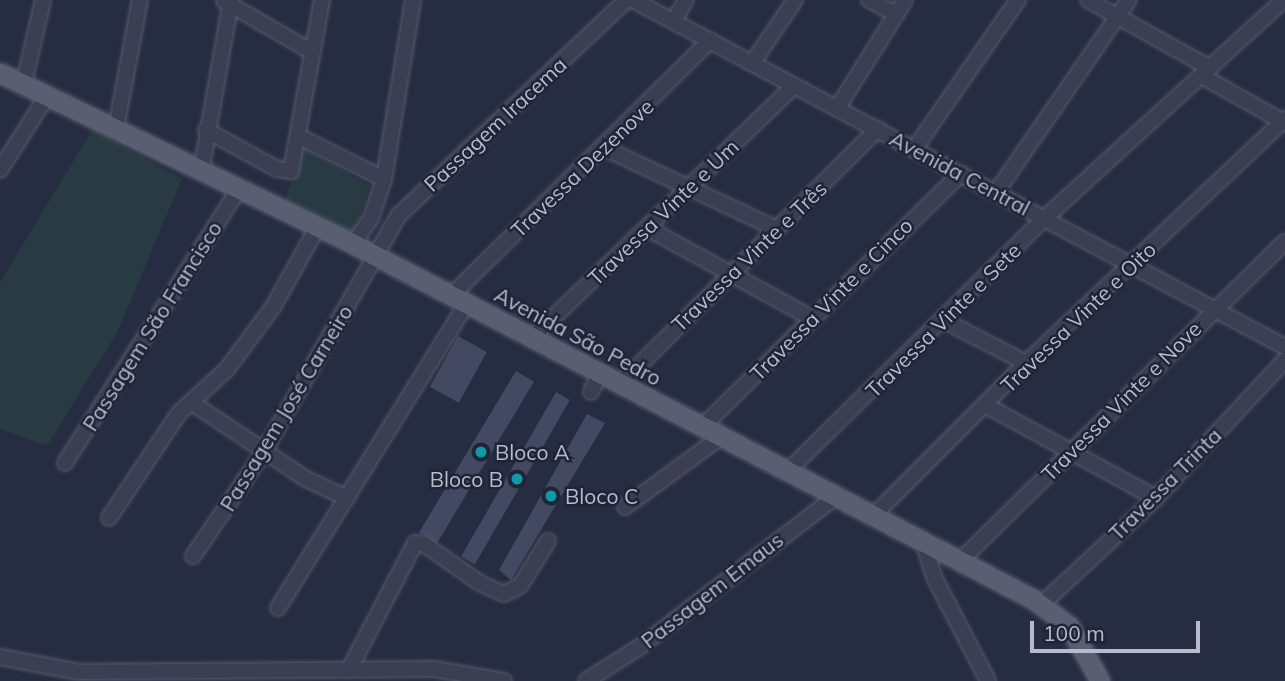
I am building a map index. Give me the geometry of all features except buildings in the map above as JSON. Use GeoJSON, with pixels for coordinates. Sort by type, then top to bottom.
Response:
{"type":"FeatureCollection","features":[{"type":"Feature","properties":{"kind":"main road","name":"Avenida São Pedro"},"geometry":{"type":"LineString","coordinates":[[0,73],[353,244],[1042,604],[1069,626],[1100,681]]}},
{"type":"Feature","properties":{"kind":"street"},"geometry":{"type":"LineString","coordinates":[[24,83],[43,0]]}},
{"type":"Feature","properties":{"kind":"street"},"geometry":{"type":"LineString","coordinates":[[116,129],[139,0]]}},
{"type":"Feature","properties":{"kind":"street"},"geometry":{"type":"LineString","coordinates":[[206,130],[286,172],[293,167],[322,0]]}},
{"type":"Feature","properties":{"kind":"street"},"geometry":{"type":"LineString","coordinates":[[353,244],[377,204],[384,179],[413,0]]}},
{"type":"Feature","properties":{"kind":"street","name":"Passagem Iracema"},"geometry":{"type":"LineString","coordinates":[[375,257],[399,215],[626,0]]}},
{"type":"Feature","properties":{"kind":"street","name":"Avenida Central"},"geometry":{"type":"LineString","coordinates":[[633,0],[1216,306],[1285,347]]}},
{"type":"Feature","properties":{"kind":"street"},"geometry":{"type":"LineString","coordinates":[[674,20],[686,0]]}},
{"type":"Feature","properties":{"kind":"street"},"geometry":{"type":"LineString","coordinates":[[752,62],[795,0]]}},
{"type":"Feature","properties":{"kind":"street"},"geometry":{"type":"LineString","coordinates":[[869,0],[896,14]]}},
{"type":"Feature","properties":{"kind":"street"},"geometry":{"type":"LineString","coordinates":[[838,107],[905,0]]}},
{"type":"Feature","properties":{"kind":"street"},"geometry":{"type":"LineString","coordinates":[[915,148],[1018,0]]}},
{"type":"Feature","properties":{"kind":"street"},"geometry":{"type":"LineString","coordinates":[[1088,0],[1119,15],[1284,121]]}},
{"type":"Feature","properties":{"kind":"street"},"geometry":{"type":"LineString","coordinates":[[996,191],[1129,0]]}},
{"type":"Feature","properties":{"kind":"street","name":"Travessa Vinte e Sete"},"geometry":{"type":"LineString","coordinates":[[788,471],[945,321],[1045,218],[1284,0]]}},
{"type":"Feature","properties":{"kind":"street"},"geometry":{"type":"LineString","coordinates":[[201,172],[228,1],[312,52]]}},
{"type":"Feature","properties":{"kind":"street","name":"Travessa Dezenove"},"geometry":{"type":"LineString","coordinates":[[459,299],[711,40]]}},
{"type":"Feature","properties":{"kind":"street","name":"Travessa Vinte e Um"},"geometry":{"type":"LineString","coordinates":[[532,338],[794,86]]}},
{"type":"Feature","properties":{"kind":"street"},"geometry":{"type":"LineString","coordinates":[[0,170],[47,96]]}},
{"type":"Feature","properties":{"kind":"street","name":"Travessa Vinte e Oito"},"geometry":{"type":"LineString","coordinates":[[873,516],[986,406],[1026,363],[1284,121]]}},
{"type":"Feature","properties":{"kind":"street","name":"Travessa Vinte e Três"},"geometry":{"type":"LineString","coordinates":[[620,384],[878,129]]}},
{"type":"Feature","properties":{"kind":"street"},"geometry":{"type":"LineString","coordinates":[[298,136],[384,179]]}},
{"type":"Feature","properties":{"kind":"street"},"geometry":{"type":"LineString","coordinates":[[604,148],[776,229]]}},
{"type":"Feature","properties":{"kind":"street","name":"Travessa Vinte e Cinco"},"geometry":{"type":"LineString","coordinates":[[703,426],[961,173]]}},
{"type":"Feature","properties":{"kind":"street","name":"Passagem São Francisco"},"geometry":{"type":"LineString","coordinates":[[65,463],[239,189]]}},
{"type":"Feature","properties":{"kind":"street"},"geometry":{"type":"LineString","coordinates":[[377,204],[399,215]]}},
{"type":"Feature","properties":{"kind":"street"},"geometry":{"type":"LineString","coordinates":[[109,518],[170,425],[217,380],[253,334],[317,228]]}},
{"type":"Feature","properties":{"kind":"street"},"geometry":{"type":"LineString","coordinates":[[647,228],[813,319]]}},
{"type":"Feature","properties":{"kind":"street","name":"Travessa Vinte e Nove"},"geometry":{"type":"LineString","coordinates":[[959,562],[1216,306],[1285,242]]}},
{"type":"Feature","properties":{"kind":"street","name":"Passagem José Carneiro"},"geometry":{"type":"LineString","coordinates":[[193,556],[263,453],[375,257]]}},
{"type":"Feature","properties":{"kind":"street"},"geometry":{"type":"LineString","coordinates":[[278,608],[347,498],[459,299]]}},
{"type":"Feature","properties":{"kind":"street"},"geometry":{"type":"LineString","coordinates":[[945,321],[1026,363]]}},
{"type":"Feature","properties":{"kind":"street","name":"Travessa Trinta"},"geometry":{"type":"LineString","coordinates":[[1042,604],[1156,498],[1285,360]]}},
{"type":"Feature","properties":{"kind":"street"},"geometry":{"type":"LineString","coordinates":[[591,392],[600,373]]}},
{"type":"Feature","properties":{"kind":"street"},"geometry":{"type":"LineString","coordinates":[[191,402],[263,453],[347,498]]}},
{"type":"Feature","properties":{"kind":"street"},"geometry":{"type":"LineString","coordinates":[[986,406],[1070,454],[1156,498]]}},
{"type":"Feature","properties":{"kind":"street"},"geometry":{"type":"LineString","coordinates":[[625,507],[722,436]]}},
{"type":"Feature","properties":{"kind":"street","name":"Passagem Emaus"},"geometry":{"type":"LineString","coordinates":[[586,681],[641,646],[835,497]]}},
{"type":"Feature","properties":{"kind":"street"},"geometry":{"type":"LineString","coordinates":[[349,670],[413,545],[420,542],[504,594],[520,586],[548,541]]}},
{"type":"Feature","properties":{"kind":"street"},"geometry":{"type":"LineString","coordinates":[[923,542],[935,579],[988,681]]}},
{"type":"Feature","properties":{"kind":"street"},"geometry":{"type":"LineString","coordinates":[[0,657],[77,677],[442,669],[505,681]]}},
{"type":"Feature","properties":{"kind":"shaded area"},"geometry":{"type":"Polygon","coordinates":[[[93,129],[182,179],[118,331],[47,446],[0,429],[0,282],[93,129]]]}},
{"type":"Feature","properties":{"kind":"shaded area"},"geometry":{"type":"Polygon","coordinates":[[[303,147],[370,186],[353,237],[284,202],[303,147]]]}},
{"type":"Feature","properties":{"kind":"place","name":"Bloco A"},"geometry":{"type":"Point","coordinates":[481,452]}},
{"type":"Feature","properties":{"kind":"place","name":"Bloco B"},"geometry":{"type":"Point","coordinates":[517,479]}},
{"type":"Feature","properties":{"kind":"place","name":"Bloco C"},"geometry":{"type":"Point","coordinates":[551,496]}}]}
